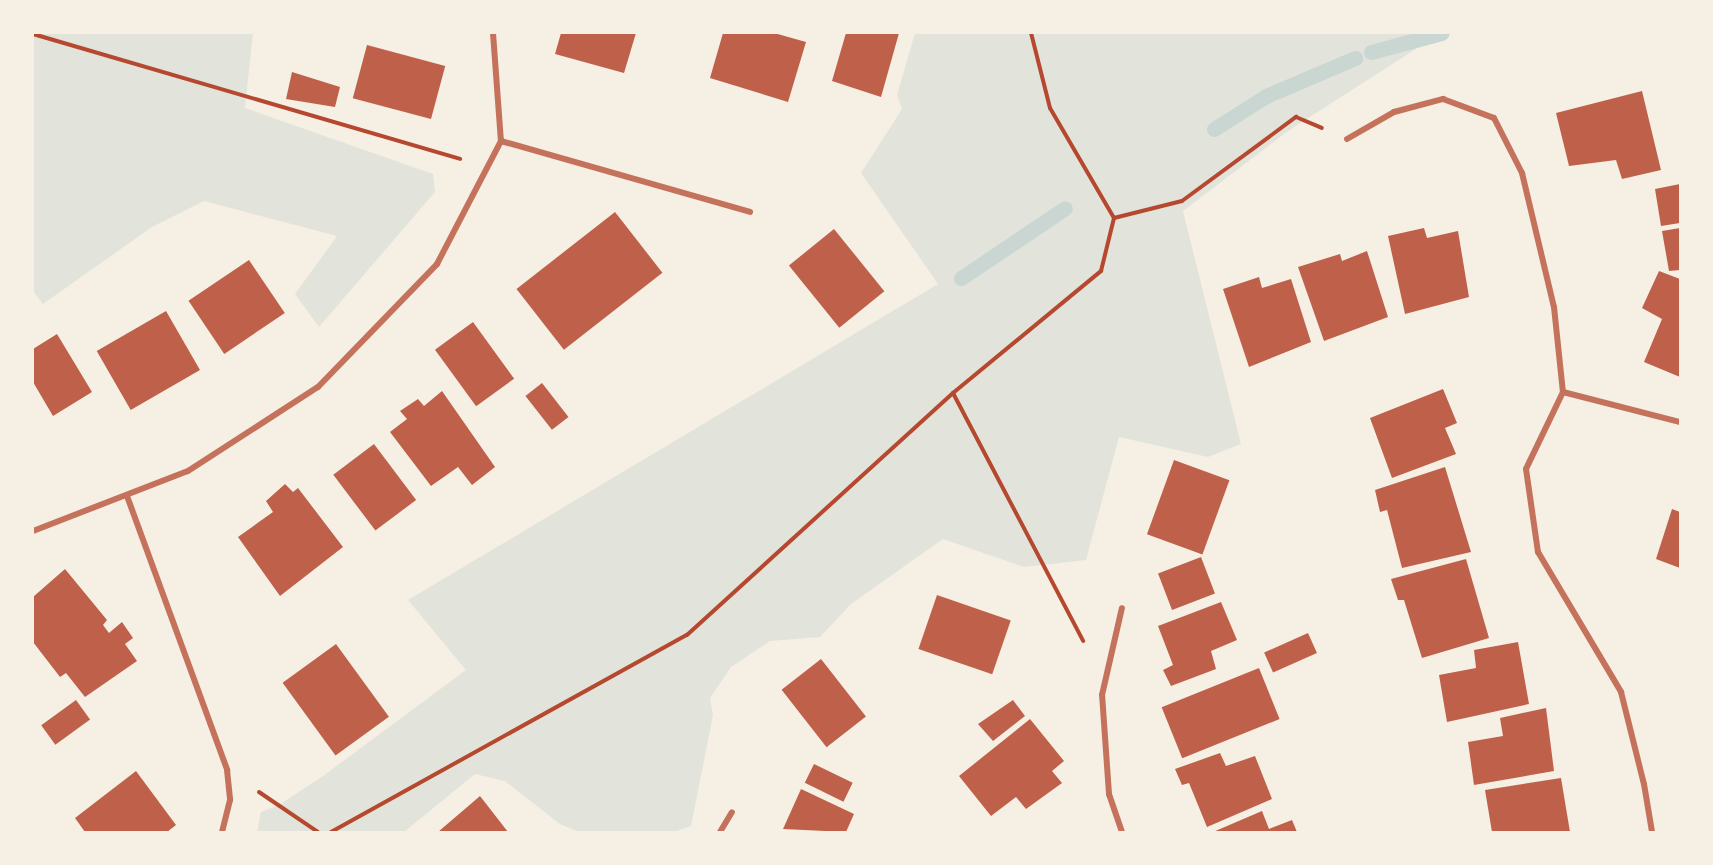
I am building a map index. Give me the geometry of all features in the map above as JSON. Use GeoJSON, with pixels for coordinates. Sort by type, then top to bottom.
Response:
{"type":"FeatureCollection","features":[{"type":"Feature","properties":{"kind":"street"},"geometry":{"type":"LineString","coordinates":[[33,531],[188,471],[318,387],[437,264],[501,141],[494,33]]}},
{"type":"Feature","properties":{"kind":"street"},"geometry":{"type":"LineString","coordinates":[[1347,139],[1394,112],[1443,99],[1494,118],[1522,173],[1554,308],[1563,392],[1526,469],[1538,552],[1621,692],[1644,784],[1652,832]]}},
{"type":"Feature","properties":{"kind":"street"},"geometry":{"type":"LineString","coordinates":[[501,141],[750,212]]}},
{"type":"Feature","properties":{"kind":"street"},"geometry":{"type":"LineString","coordinates":[[1563,392],[1680,422]]}},
{"type":"Feature","properties":{"kind":"street"},"geometry":{"type":"LineString","coordinates":[[127,496],[227,770],[230,800],[222,832]]}},
{"type":"Feature","properties":{"kind":"street"},"geometry":{"type":"LineString","coordinates":[[1122,608],[1102,695],[1109,794],[1122,832]]}},
{"type":"Feature","properties":{"kind":"street"},"geometry":{"type":"LineString","coordinates":[[720,832],[732,812]]}},
{"type":"Feature","properties":{"kind":"path"},"geometry":{"type":"LineString","coordinates":[[331,832],[687,635],[953,393],[1101,271],[1114,218],[1050,108],[1030,33]]}},
{"type":"Feature","properties":{"kind":"path"},"geometry":{"type":"LineString","coordinates":[[34,35],[448,154],[485,171]]}},
{"type":"Feature","properties":{"kind":"path"},"geometry":{"type":"LineString","coordinates":[[1114,218],[1182,201],[1296,117],[1347,139]]}},
{"type":"Feature","properties":{"kind":"path"},"geometry":{"type":"LineString","coordinates":[[953,393],[1085,644],[1108,668]]}},
{"type":"Feature","properties":{"kind":"path"},"geometry":{"type":"LineString","coordinates":[[227,770],[318,832]]}},
{"type":"Feature","properties":{"kind":"shaded area"},"geometry":{"type":"Polygon","coordinates":[[[33,33],[253,33],[245,108],[433,174],[435,192],[319,327],[295,294],[337,236],[204,201],[152,227],[43,304],[33,291],[33,33]]]}},
{"type":"Feature","properties":{"kind":"shaded area"},"geometry":{"type":"Polygon","coordinates":[[[915,33],[1425,33],[1422,45],[1288,131],[1183,211],[1241,444],[1208,457],[1119,437],[1086,560],[1024,567],[943,539],[851,604],[820,637],[770,641],[731,667],[710,698],[713,715],[691,826],[674,832],[579,832],[560,824],[505,781],[475,774],[404,832],[257,832],[261,812],[279,805],[323,776],[466,670],[408,600],[938,284],[861,173],[902,109],[897,95],[915,33]]]}},
{"type":"Feature","properties":{"kind":"building"},"geometry":{"type":"Polygon","coordinates":[[[561,33],[636,33],[624,73],[555,54],[561,33]]]}},
{"type":"Feature","properties":{"kind":"building"},"geometry":{"type":"Polygon","coordinates":[[[723,33],[774,33],[806,42],[788,102],[710,78],[723,33]]]}},
{"type":"Feature","properties":{"kind":"building"},"geometry":{"type":"Polygon","coordinates":[[[846,33],[899,33],[881,97],[832,81],[846,33]]]}},
{"type":"Feature","properties":{"kind":"building"},"geometry":{"type":"Polygon","coordinates":[[[367,45],[445,66],[431,119],[353,98],[367,45]]]}},
{"type":"Feature","properties":{"kind":"building"},"geometry":{"type":"Polygon","coordinates":[[[292,72],[340,87],[335,107],[286,99],[292,72]]]}},
{"type":"Feature","properties":{"kind":"building"},"geometry":{"type":"Polygon","coordinates":[[[1642,91],[1661,170],[1622,179],[1616,160],[1569,166],[1556,113],[1642,91]]]}},
{"type":"Feature","properties":{"kind":"building"},"geometry":{"type":"Polygon","coordinates":[[[1680,184],[1680,223],[1661,226],[1655,189],[1680,184]]]}},
{"type":"Feature","properties":{"kind":"building"},"geometry":{"type":"Polygon","coordinates":[[[615,212],[662,273],[564,350],[516,289],[615,212]]]}},
{"type":"Feature","properties":{"kind":"building"},"geometry":{"type":"Polygon","coordinates":[[[1424,228],[1427,238],[1458,231],[1469,297],[1405,314],[1388,236],[1424,228]]]}},
{"type":"Feature","properties":{"kind":"building"},"geometry":{"type":"Polygon","coordinates":[[[1680,228],[1680,270],[1669,271],[1662,231],[1680,228]]]}},
{"type":"Feature","properties":{"kind":"building"},"geometry":{"type":"Polygon","coordinates":[[[834,229],[884,291],[839,328],[789,266],[834,229]]]}},
{"type":"Feature","properties":{"kind":"building"},"geometry":{"type":"Polygon","coordinates":[[[1367,251],[1388,317],[1324,341],[1298,267],[1340,254],[1342,261],[1367,251]]]}},
{"type":"Feature","properties":{"kind":"building"},"geometry":{"type":"Polygon","coordinates":[[[249,260],[285,313],[224,354],[188,301],[249,260]]]}},
{"type":"Feature","properties":{"kind":"building"},"geometry":{"type":"Polygon","coordinates":[[[1659,271],[1680,279],[1680,377],[1644,362],[1662,319],[1642,308],[1659,271]]]}},
{"type":"Feature","properties":{"kind":"building"},"geometry":{"type":"Polygon","coordinates":[[[1259,277],[1262,288],[1291,279],[1311,342],[1249,367],[1223,289],[1259,277]]]}},
{"type":"Feature","properties":{"kind":"building"},"geometry":{"type":"Polygon","coordinates":[[[166,311],[200,370],[131,410],[97,351],[166,311]]]}},
{"type":"Feature","properties":{"kind":"building"},"geometry":{"type":"Polygon","coordinates":[[[473,322],[514,379],[476,406],[435,350],[473,322]]]}},
{"type":"Feature","properties":{"kind":"building"},"geometry":{"type":"Polygon","coordinates":[[[57,334],[92,392],[53,416],[33,382],[33,349],[57,334]]]}},
{"type":"Feature","properties":{"kind":"building"},"geometry":{"type":"Polygon","coordinates":[[[542,383],[568,417],[552,430],[525,396],[542,383]]]}},
{"type":"Feature","properties":{"kind":"building"},"geometry":{"type":"Polygon","coordinates":[[[1443,389],[1457,423],[1445,428],[1456,454],[1392,478],[1370,418],[1443,389]]]}},
{"type":"Feature","properties":{"kind":"building"},"geometry":{"type":"Polygon","coordinates":[[[442,391],[495,467],[472,485],[458,467],[431,486],[390,432],[407,419],[400,411],[418,399],[424,406],[442,391]]]}},
{"type":"Feature","properties":{"kind":"building"},"geometry":{"type":"Polygon","coordinates":[[[374,444],[416,500],[375,531],[333,475],[374,444]]]}},
{"type":"Feature","properties":{"kind":"building"},"geometry":{"type":"Polygon","coordinates":[[[1174,460],[1229,480],[1202,554],[1147,534],[1174,460]]]}},
{"type":"Feature","properties":{"kind":"building"},"geometry":{"type":"Polygon","coordinates":[[[1445,467],[1471,552],[1402,568],[1387,510],[1380,512],[1375,490],[1445,467]]]}},
{"type":"Feature","properties":{"kind":"building"},"geometry":{"type":"Polygon","coordinates":[[[285,484],[293,492],[298,488],[343,547],[280,596],[238,537],[273,512],[266,501],[285,484]]]}},
{"type":"Feature","properties":{"kind":"building"},"geometry":{"type":"Polygon","coordinates":[[[1672,509],[1680,512],[1680,568],[1656,559],[1672,509]]]}},
{"type":"Feature","properties":{"kind":"building"},"geometry":{"type":"Polygon","coordinates":[[[1201,557],[1215,593],[1172,610],[1158,573],[1201,557]]]}},
{"type":"Feature","properties":{"kind":"building"},"geometry":{"type":"Polygon","coordinates":[[[1466,559],[1489,638],[1422,658],[1404,600],[1398,600],[1391,579],[1466,559]]]}},
{"type":"Feature","properties":{"kind":"building"},"geometry":{"type":"Polygon","coordinates":[[[65,569],[107,620],[103,625],[109,633],[122,622],[133,638],[125,644],[137,661],[85,697],[66,673],[60,677],[33,642],[33,597],[65,569]]]}},
{"type":"Feature","properties":{"kind":"building"},"geometry":{"type":"Polygon","coordinates":[[[937,595],[1011,620],[992,674],[918,649],[937,595]]]}},
{"type":"Feature","properties":{"kind":"building"},"geometry":{"type":"Polygon","coordinates":[[[1221,602],[1237,640],[1211,651],[1216,669],[1171,686],[1163,670],[1173,665],[1158,626],[1221,602]]]}},
{"type":"Feature","properties":{"kind":"building"},"geometry":{"type":"Polygon","coordinates":[[[1308,633],[1317,653],[1273,673],[1264,653],[1308,633]]]}},
{"type":"Feature","properties":{"kind":"building"},"geometry":{"type":"Polygon","coordinates":[[[1518,642],[1529,704],[1447,722],[1439,675],[1476,668],[1474,650],[1518,642]]]}},
{"type":"Feature","properties":{"kind":"building"},"geometry":{"type":"Polygon","coordinates":[[[336,644],[389,717],[336,756],[283,683],[336,644]]]}},
{"type":"Feature","properties":{"kind":"building"},"geometry":{"type":"Polygon","coordinates":[[[821,659],[866,717],[827,747],[782,690],[821,659]]]}},
{"type":"Feature","properties":{"kind":"building"},"geometry":{"type":"Polygon","coordinates":[[[1259,668],[1280,719],[1182,758],[1162,707],[1259,668]]]}},
{"type":"Feature","properties":{"kind":"building"},"geometry":{"type":"Polygon","coordinates":[[[76,700],[90,719],[55,745],[41,725],[76,700]]]}},
{"type":"Feature","properties":{"kind":"building"},"geometry":{"type":"Polygon","coordinates":[[[1013,700],[1025,716],[993,741],[978,724],[1013,700]]]}},
{"type":"Feature","properties":{"kind":"building"},"geometry":{"type":"Polygon","coordinates":[[[1546,708],[1554,771],[1474,785],[1468,742],[1503,736],[1500,718],[1546,708]]]}},
{"type":"Feature","properties":{"kind":"building"},"geometry":{"type":"Polygon","coordinates":[[[1030,719],[1064,761],[1052,771],[1062,783],[1026,809],[1016,797],[991,816],[959,776],[1030,719]]]}},
{"type":"Feature","properties":{"kind":"building"},"geometry":{"type":"Polygon","coordinates":[[[1220,753],[1226,766],[1255,756],[1272,799],[1207,827],[1189,783],[1182,785],[1175,769],[1220,753]]]}},
{"type":"Feature","properties":{"kind":"building"},"geometry":{"type":"Polygon","coordinates":[[[814,764],[853,783],[843,802],[805,783],[814,764]]]}},
{"type":"Feature","properties":{"kind":"building"},"geometry":{"type":"Polygon","coordinates":[[[136,771],[176,825],[167,832],[85,832],[75,818],[136,771]]]}},
{"type":"Feature","properties":{"kind":"building"},"geometry":{"type":"Polygon","coordinates":[[[1561,778],[1570,832],[1492,832],[1485,790],[1561,778]]]}},
{"type":"Feature","properties":{"kind":"building"},"geometry":{"type":"Polygon","coordinates":[[[801,789],[854,814],[846,832],[783,829],[801,789]]]}},
{"type":"Feature","properties":{"kind":"building"},"geometry":{"type":"Polygon","coordinates":[[[480,796],[508,832],[438,832],[480,796]]]}},
{"type":"Feature","properties":{"kind":"building"},"geometry":{"type":"Polygon","coordinates":[[[1262,811],[1269,829],[1292,820],[1297,832],[1213,832],[1262,811]]]}},
{"type":"Feature","properties":{"kind":"waterway"},"geometry":{"type":"LineString","coordinates":[[1371,52],[1442,33]]}},
{"type":"Feature","properties":{"kind":"waterway"},"geometry":{"type":"LineString","coordinates":[[1214,129],[1266,96],[1355,58]]}},
{"type":"Feature","properties":{"kind":"waterway"},"geometry":{"type":"LineString","coordinates":[[961,278],[1065,208]]}}]}
